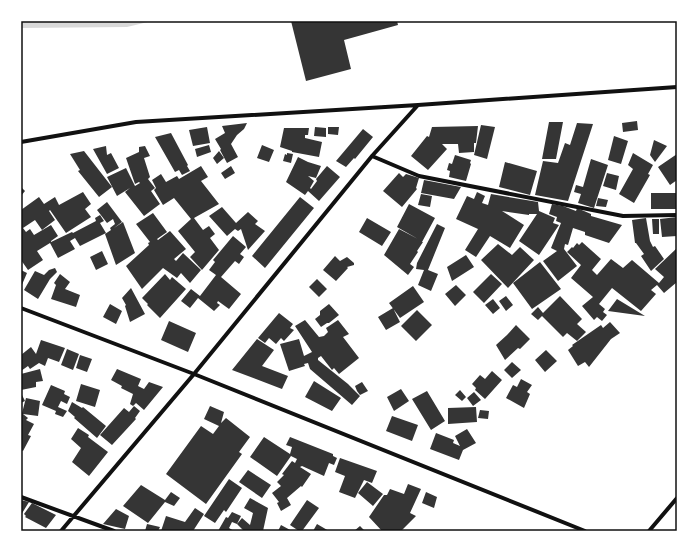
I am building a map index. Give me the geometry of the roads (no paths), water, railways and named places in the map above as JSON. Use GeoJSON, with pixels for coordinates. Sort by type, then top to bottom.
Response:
{"type":"FeatureCollection","features":[{"type":"Feature","properties":{"kind":"street"},"geometry":{"type":"LineString","coordinates":[[21,142],[136,122],[418,105],[677,87]]}},
{"type":"Feature","properties":{"kind":"street"},"geometry":{"type":"LineString","coordinates":[[61,531],[194,374],[372,156],[418,105]]}},
{"type":"Feature","properties":{"kind":"street"},"geometry":{"type":"LineString","coordinates":[[372,156],[419,176],[616,214],[636,216],[677,215]]}},
{"type":"Feature","properties":{"kind":"street"},"geometry":{"type":"LineString","coordinates":[[21,308],[194,374],[585,531]]}},
{"type":"Feature","properties":{"kind":"street"},"geometry":{"type":"LineString","coordinates":[[21,497],[114,531]]}},
{"type":"Feature","properties":{"kind":"street"},"geometry":{"type":"LineString","coordinates":[[650,531],[677,498]]}}]}
